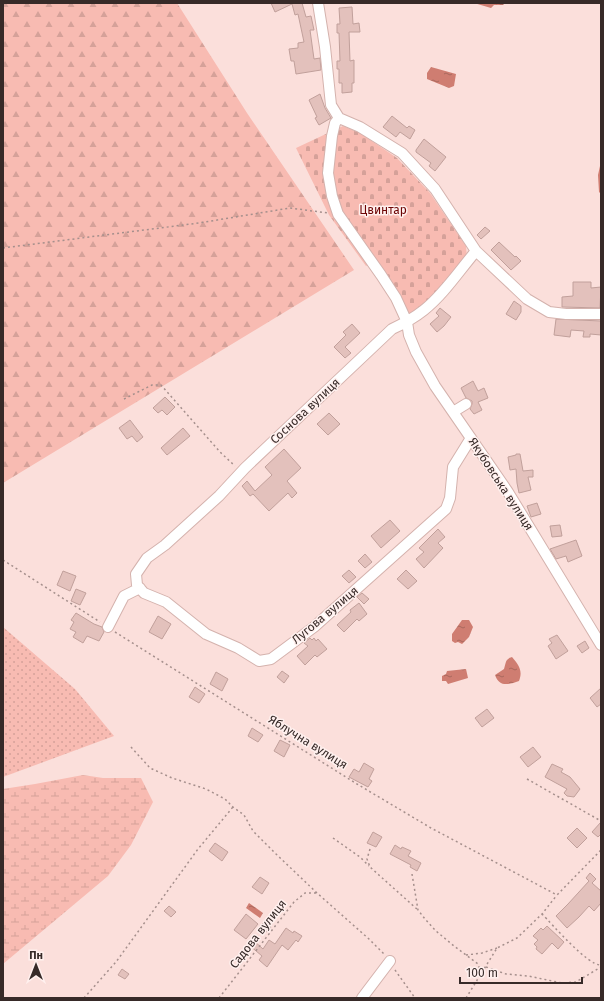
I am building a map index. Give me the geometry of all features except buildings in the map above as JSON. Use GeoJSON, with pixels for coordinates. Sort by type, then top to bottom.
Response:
{"type":"FeatureCollection","features":[{"type":"Feature","properties":{"kind":"street"},"geometry":{"type":"LineString","coordinates":[[318,3],[325,47],[331,104],[339,118],[360,127],[402,153],[435,189],[476,251],[527,299],[549,312],[566,314],[601,314]]}},
{"type":"Feature","properties":{"kind":"street","name":"Якубовська вулиця"},"geometry":{"type":"LineString","coordinates":[[339,118],[335,123],[332,136],[328,173],[332,196],[338,214],[396,298],[407,322],[409,335],[416,352],[435,386],[508,492],[601,645]]}},
{"type":"Feature","properties":{"kind":"street","name":"Соснова вулиця"},"geometry":{"type":"LineString","coordinates":[[140,588],[137,585],[136,574],[147,558],[165,545],[208,506],[244,469],[392,330],[424,310],[441,294],[476,251]]}},
{"type":"Feature","properties":{"kind":"street"},"geometry":{"type":"LineString","coordinates":[[453,412],[466,404]]}},
{"type":"Feature","properties":{"kind":"street","name":"Лугова вулиця"},"geometry":{"type":"LineString","coordinates":[[140,588],[144,593],[166,602],[206,634],[238,648],[259,661],[271,659],[314,627],[446,509],[450,498],[453,467],[471,438]]}},
{"type":"Feature","properties":{"kind":"street"},"geometry":{"type":"LineString","coordinates":[[108,627],[124,596],[140,588]]}},
{"type":"Feature","properties":{"kind":"street"},"geometry":{"type":"LineString","coordinates":[[362,998],[390,961]]}},
{"type":"Feature","properties":{"kind":"path"},"geometry":{"type":"LineString","coordinates":[[3,248],[199,223],[290,208],[338,214]]}},
{"type":"Feature","properties":{"kind":"path"},"geometry":{"type":"LineString","coordinates":[[124,399],[152,385],[161,385],[234,466],[244,469]]}},
{"type":"Feature","properties":{"kind":"path","name":"Яблучна вулиця"},"geometry":{"type":"LineString","coordinates":[[3,560],[357,784],[418,820],[557,895]]}},
{"type":"Feature","properties":{"kind":"path"},"geometry":{"type":"LineString","coordinates":[[131,747],[150,768],[172,778],[206,789],[225,799],[244,815],[253,831],[317,893],[369,938],[390,961],[393,968],[415,998]]}},
{"type":"Feature","properties":{"kind":"path"},"geometry":{"type":"LineString","coordinates":[[527,779],[601,821]]}},
{"type":"Feature","properties":{"kind":"path"},"geometry":{"type":"LineString","coordinates":[[84,998],[116,962],[198,849],[233,807]]}},
{"type":"Feature","properties":{"kind":"path"},"geometry":{"type":"LineString","coordinates":[[333,838],[355,853],[418,910],[436,931],[478,964],[482,973]]}},
{"type":"Feature","properties":{"kind":"path"},"geometry":{"type":"LineString","coordinates":[[370,849],[367,859],[370,867]]}},
{"type":"Feature","properties":{"kind":"path"},"geometry":{"type":"LineString","coordinates":[[466,955],[482,953],[497,948],[517,938],[542,914],[557,895],[601,850]]}},
{"type":"Feature","properties":{"kind":"path"},"geometry":{"type":"LineString","coordinates":[[412,874],[418,910]]}},
{"type":"Feature","properties":{"kind":"path","name":"Садова вулиця"},"geometry":{"type":"LineString","coordinates":[[219,998],[294,902],[305,892],[317,893]]}},
{"type":"Feature","properties":{"kind":"path"},"geometry":{"type":"LineString","coordinates":[[486,967],[506,974],[562,982],[576,982],[585,978],[601,966],[591,961],[575,948],[542,914]]}},
{"type":"Feature","properties":{"kind":"path"},"geometry":{"type":"LineString","coordinates":[[466,998],[497,948]]}},
{"type":"Feature","properties":{"kind":"green space"},"geometry":{"type":"Polygon","coordinates":[[[3,3],[177,3],[247,113],[354,270],[3,483],[3,3]]]}},
{"type":"Feature","properties":{"kind":"green space","name":"Цвинтар"},"geometry":{"type":"Polygon","coordinates":[[[343,126],[360,133],[397,158],[430,193],[466,246],[467,258],[438,291],[410,316],[375,260],[366,266],[329,215],[296,148],[343,126]]]}},
{"type":"Feature","properties":{"kind":"green space"},"geometry":{"type":"Polygon","coordinates":[[[3,627],[75,689],[114,736],[3,777],[3,627]]]}},
{"type":"Feature","properties":{"kind":"green space"},"geometry":{"type":"Polygon","coordinates":[[[83,775],[103,778],[141,778],[153,802],[131,845],[108,876],[3,964],[3,789],[83,775]]]}},
{"type":"Feature","properties":{"kind":"water"},"geometry":{"type":"Polygon","coordinates":[[[474,3],[505,3],[503,5],[494,5],[491,8],[474,3]]]}},
{"type":"Feature","properties":{"kind":"water"},"geometry":{"type":"Polygon","coordinates":[[[431,67],[456,74],[454,86],[449,88],[427,79],[427,73],[431,67]]]}},
{"type":"Feature","properties":{"kind":"water"},"geometry":{"type":"Polygon","coordinates":[[[600,166],[601,194],[599,192],[598,175],[600,166]]]}},
{"type":"Feature","properties":{"kind":"water"},"geometry":{"type":"Polygon","coordinates":[[[462,620],[469,620],[473,627],[469,637],[462,644],[458,642],[455,643],[452,641],[452,634],[462,620]]]}},
{"type":"Feature","properties":{"kind":"water"},"geometry":{"type":"Polygon","coordinates":[[[512,657],[520,668],[521,674],[519,681],[508,684],[501,683],[495,675],[504,669],[507,660],[512,657]]]}},
{"type":"Feature","properties":{"kind":"water"},"geometry":{"type":"Polygon","coordinates":[[[466,669],[468,678],[448,684],[446,681],[442,681],[442,676],[446,674],[447,671],[466,669]]]}},
{"type":"Feature","properties":{"kind":"water"},"geometry":{"type":"Polygon","coordinates":[[[249,903],[263,913],[260,918],[246,908],[249,903]]]}}]}
